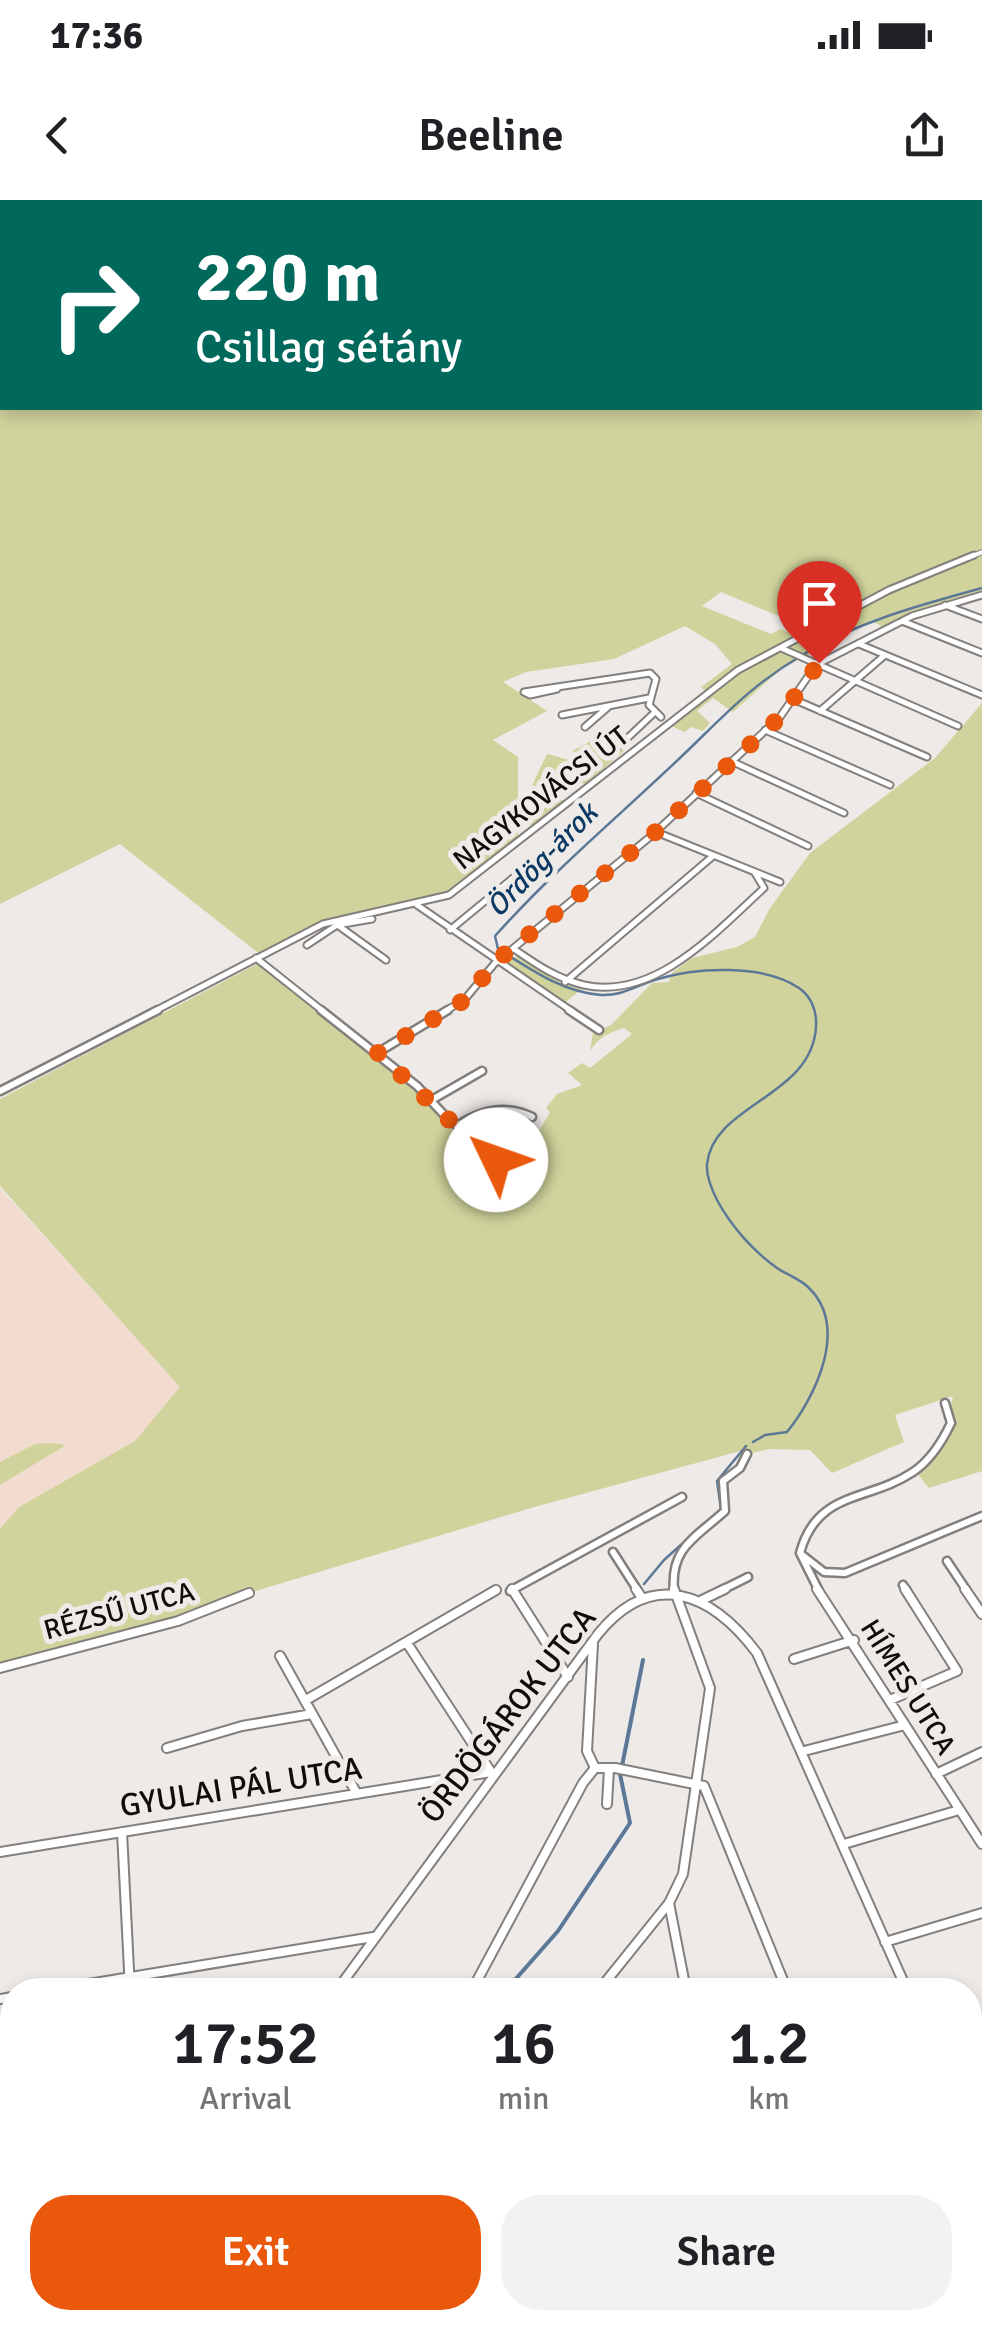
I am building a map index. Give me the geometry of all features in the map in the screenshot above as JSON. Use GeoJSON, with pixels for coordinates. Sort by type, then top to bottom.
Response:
{"type":"FeatureCollection","features":[{"type":"Feature","properties":{"kind":"street","name":"NAGYKOVÁCSI ÚT"},"geometry":{"type":"LineString","coordinates":[[0,1091],[256,958],[334,923],[457,890],[707,691],[904,583],[982,552]]}},
{"type":"Feature","properties":{"kind":"street"},"geometry":{"type":"LineString","coordinates":[[378,1053],[466,999],[498,960],[656,832],[765,730],[793,699],[814,666],[902,621],[982,595]]}},
{"type":"Feature","properties":{"kind":"street"},"geometry":{"type":"LineString","coordinates":[[944,605],[982,619]]}},
{"type":"Feature","properties":{"kind":"street"},"geometry":{"type":"LineString","coordinates":[[902,621],[982,653]]}},
{"type":"Feature","properties":{"kind":"street"},"geometry":{"type":"LineString","coordinates":[[858,644],[982,696]]}},
{"type":"Feature","properties":{"kind":"street"},"geometry":{"type":"LineString","coordinates":[[781,648],[814,666],[958,726]]}},
{"type":"Feature","properties":{"kind":"street"},"geometry":{"type":"LineString","coordinates":[[820,710],[886,654]]}},
{"type":"Feature","properties":{"kind":"street"},"geometry":{"type":"LineString","coordinates":[[557,689],[524,692],[530,695],[650,673],[656,678],[649,698],[658,715],[618,747]]}},
{"type":"Feature","properties":{"kind":"street"},"geometry":{"type":"LineString","coordinates":[[562,715],[649,698]]}},
{"type":"Feature","properties":{"kind":"street"},"geometry":{"type":"LineString","coordinates":[[793,699],[927,757]]}},
{"type":"Feature","properties":{"kind":"street"},"geometry":{"type":"LineString","coordinates":[[586,727],[609,706]]}},
{"type":"Feature","properties":{"kind":"street"},"geometry":{"type":"LineString","coordinates":[[765,730],[890,786]]}},
{"type":"Feature","properties":{"kind":"street"},"geometry":{"type":"LineString","coordinates":[[731,761],[844,813]]}},
{"type":"Feature","properties":{"kind":"street"},"geometry":{"type":"LineString","coordinates":[[696,793],[808,846]]}},
{"type":"Feature","properties":{"kind":"street"},"geometry":{"type":"LineString","coordinates":[[656,832],[780,882]]}},
{"type":"Feature","properties":{"kind":"street"},"geometry":{"type":"LineString","coordinates":[[565,982],[714,856]]}},
{"type":"Feature","properties":{"kind":"street"},"geometry":{"type":"LineString","coordinates":[[450,930],[536,859]]}},
{"type":"Feature","properties":{"kind":"street"},"geometry":{"type":"LineString","coordinates":[[514,949],[565,982],[610,990],[624,987],[692,954],[764,888],[755,873]]}},
{"type":"Feature","properties":{"kind":"street"},"geometry":{"type":"LineString","coordinates":[[416,904],[600,1030]]}},
{"type":"Feature","properties":{"kind":"street"},"geometry":{"type":"LineString","coordinates":[[307,945],[334,923],[372,919]]}},
{"type":"Feature","properties":{"kind":"street"},"geometry":{"type":"LineString","coordinates":[[334,923],[386,960]]}},
{"type":"Feature","properties":{"kind":"street"},"geometry":{"type":"LineString","coordinates":[[256,958],[378,1053],[458,1126],[492,1147],[496,1160]]}},
{"type":"Feature","properties":{"kind":"street"},"geometry":{"type":"LineString","coordinates":[[430,1100],[482,1071]]}},
{"type":"Feature","properties":{"kind":"street"},"geometry":{"type":"LineString","coordinates":[[458,1126],[477,1114],[513,1109],[532,1117]]}},
{"type":"Feature","properties":{"kind":"street"},"geometry":{"type":"LineString","coordinates":[[946,1404],[951,1423],[936,1453],[911,1474],[825,1508],[808,1526],[800,1553],[824,1573],[840,1574],[924,1543],[982,1516]]}},
{"type":"Feature","properties":{"kind":"street"},"geometry":{"type":"LineString","coordinates":[[608,1978],[670,1903],[683,1874],[710,1688],[674,1596],[673,1562],[724,1511],[723,1484],[740,1468],[746,1454]]}},
{"type":"Feature","properties":{"kind":"street"},"geometry":{"type":"LineString","coordinates":[[568,1677],[509,1590],[682,1497]]}},
{"type":"Feature","properties":{"kind":"street"},"geometry":{"type":"LineString","coordinates":[[613,1552],[642,1598],[674,1596],[699,1601],[721,1614],[753,1647],[804,1751],[902,1978]]}},
{"type":"Feature","properties":{"kind":"street","name":"HÍMES UTCA"},"geometry":{"type":"LineString","coordinates":[[800,1553],[813,1582],[854,1640],[982,1844]]}},
{"type":"Feature","properties":{"kind":"street"},"geometry":{"type":"LineString","coordinates":[[946,1561],[982,1614]]}},
{"type":"Feature","properties":{"kind":"street"},"geometry":{"type":"LineString","coordinates":[[699,1601],[748,1577]]}},
{"type":"Feature","properties":{"kind":"street"},"geometry":{"type":"LineString","coordinates":[[890,1700],[957,1670],[904,1585]]}},
{"type":"Feature","properties":{"kind":"street"},"geometry":{"type":"LineString","coordinates":[[306,1700],[496,1590]]}},
{"type":"Feature","properties":{"kind":"street","name":"RÉZSŰ UTCA"},"geometry":{"type":"LineString","coordinates":[[0,1668],[178,1621],[249,1593]]}},
{"type":"Feature","properties":{"kind":"street","name":"ÖRDÖGÁROK UTCA"},"geometry":{"type":"LineString","coordinates":[[345,1978],[491,1772],[616,1615],[642,1598]]}},
{"type":"Feature","properties":{"kind":"street"},"geometry":{"type":"LineString","coordinates":[[794,1659],[854,1640]]}},
{"type":"Feature","properties":{"kind":"street"},"geometry":{"type":"LineString","coordinates":[[593,1642],[588,1751],[595,1768]]}},
{"type":"Feature","properties":{"kind":"street"},"geometry":{"type":"LineString","coordinates":[[407,1643],[491,1772]]}},
{"type":"Feature","properties":{"kind":"street"},"geometry":{"type":"LineString","coordinates":[[280,1656],[357,1794]]}},
{"type":"Feature","properties":{"kind":"street"},"geometry":{"type":"LineString","coordinates":[[167,1748],[204,1741],[258,1722],[312,1714]]}},
{"type":"Feature","properties":{"kind":"street"},"geometry":{"type":"LineString","coordinates":[[804,1751],[905,1725]]}},
{"type":"Feature","properties":{"kind":"street"},"geometry":{"type":"LineString","coordinates":[[936,1774],[982,1752]]}},
{"type":"Feature","properties":{"kind":"street"},"geometry":{"type":"LineString","coordinates":[[595,1768],[697,1782],[709,1792],[782,1978]]}},
{"type":"Feature","properties":{"kind":"street"},"geometry":{"type":"LineString","coordinates":[[478,1978],[583,1783],[595,1768]]}},
{"type":"Feature","properties":{"kind":"street"},"geometry":{"type":"LineString","coordinates":[[607,1804],[612,1768]]}},
{"type":"Feature","properties":{"kind":"street","name":"GYULAI PÁL UTCA"},"geometry":{"type":"LineString","coordinates":[[0,1852],[491,1772]]}},
{"type":"Feature","properties":{"kind":"street"},"geometry":{"type":"LineString","coordinates":[[844,1844],[959,1810]]}},
{"type":"Feature","properties":{"kind":"street"},"geometry":{"type":"LineString","coordinates":[[122,1832],[129,1977]]}},
{"type":"Feature","properties":{"kind":"street"},"geometry":{"type":"LineString","coordinates":[[670,1903],[684,1978]]}},
{"type":"Feature","properties":{"kind":"street"},"geometry":{"type":"LineString","coordinates":[[885,1942],[982,1913]]}},
{"type":"Feature","properties":{"kind":"street"},"geometry":{"type":"LineString","coordinates":[[123,1978],[374,1936]]}},
{"type":"Feature","properties":{"kind":"shaded area"},"geometry":{"type":"Polygon","coordinates":[[[0,1188],[181,1387],[135,1441],[27,1505],[0,1531],[0,1188]]]}},
{"type":"Feature","properties":{"kind":"green space"},"geometry":{"type":"Polygon","coordinates":[[[0,410],[982,410],[982,594],[906,616],[886,629],[872,621],[781,669],[733,712],[713,698],[697,711],[710,723],[703,731],[691,727],[685,732],[671,726],[707,693],[701,687],[732,664],[715,644],[685,626],[614,659],[526,672],[503,682],[547,711],[493,740],[518,757],[518,846],[440,900],[331,923],[262,956],[120,844],[0,904],[0,410]],[[721,592],[702,606],[771,634],[780,629],[797,635],[805,627],[721,592]]]}},
{"type":"Feature","properties":{"kind":"green space"},"geometry":{"type":"Polygon","coordinates":[[[982,703],[982,1471],[929,1488],[917,1473],[944,1437],[953,1396],[895,1415],[904,1442],[832,1473],[810,1450],[770,1449],[747,1454],[744,1450],[531,1508],[249,1593],[210,1610],[0,1668],[0,1529],[19,1507],[135,1441],[180,1387],[0,1186],[0,1099],[257,964],[373,1055],[421,1096],[446,1125],[494,1154],[499,1163],[535,1138],[550,1112],[546,1108],[557,1094],[582,1085],[568,1073],[582,1063],[590,1068],[632,1034],[624,1028],[613,1032],[590,1051],[593,1033],[611,1025],[652,983],[668,982],[673,972],[692,958],[737,947],[755,937],[770,908],[810,853],[935,758],[982,703]]]}},
{"type":"Feature","properties":{"kind":"green space"},"geometry":{"type":"Polygon","coordinates":[[[593,740],[624,751],[585,784],[576,781],[558,798],[566,802],[539,827],[528,824],[529,797],[547,754],[577,762],[582,758],[572,751],[593,740]]]}},
{"type":"Feature","properties":{"kind":"green space"},"geometry":{"type":"Polygon","coordinates":[[[520,957],[564,985],[583,988],[563,1004],[504,962],[520,957]]]}},
{"type":"Feature","properties":{"kind":"green space"},"geometry":{"type":"Polygon","coordinates":[[[35,1444],[66,1445],[0,1485],[0,1462],[35,1444]]]}},
{"type":"Feature","properties":{"kind":"waterway","name":"Ördög-árok"},"geometry":{"type":"LineString","coordinates":[[753,1442],[765,1435],[787,1432],[798,1417],[824,1361],[827,1322],[821,1304],[809,1288],[768,1261],[736,1228],[713,1192],[707,1164],[713,1144],[726,1127],[798,1070],[810,1051],[816,1027],[810,1000],[784,980],[730,970],[674,975],[616,994],[587,993],[522,964],[498,949],[495,936],[563,866],[769,677],[847,632],[982,588]]}},
{"type":"Feature","properties":{"kind":"waterway","name":"Ördög-árok"},"geometry":{"type":"LineString","coordinates":[[644,1584],[664,1560],[721,1509],[717,1481],[746,1446]]}},
{"type":"Feature","properties":{"kind":"waterway","name":"Ördög-árok"},"geometry":{"type":"LineString","coordinates":[[622,1766],[643,1660]]}},
{"type":"Feature","properties":{"kind":"waterway","name":"Ördög-árok"},"geometry":{"type":"LineString","coordinates":[[517,1978],[558,1931],[630,1823],[620,1774]]}},
{"type":"Feature","properties":{"kind":"route"},"geometry":{"type":"LineString","coordinates":[[496,1160],[492,1147],[448,1119],[378,1053],[466,999],[495,962],[650,837],[780,717],[819,663]]}}]}
